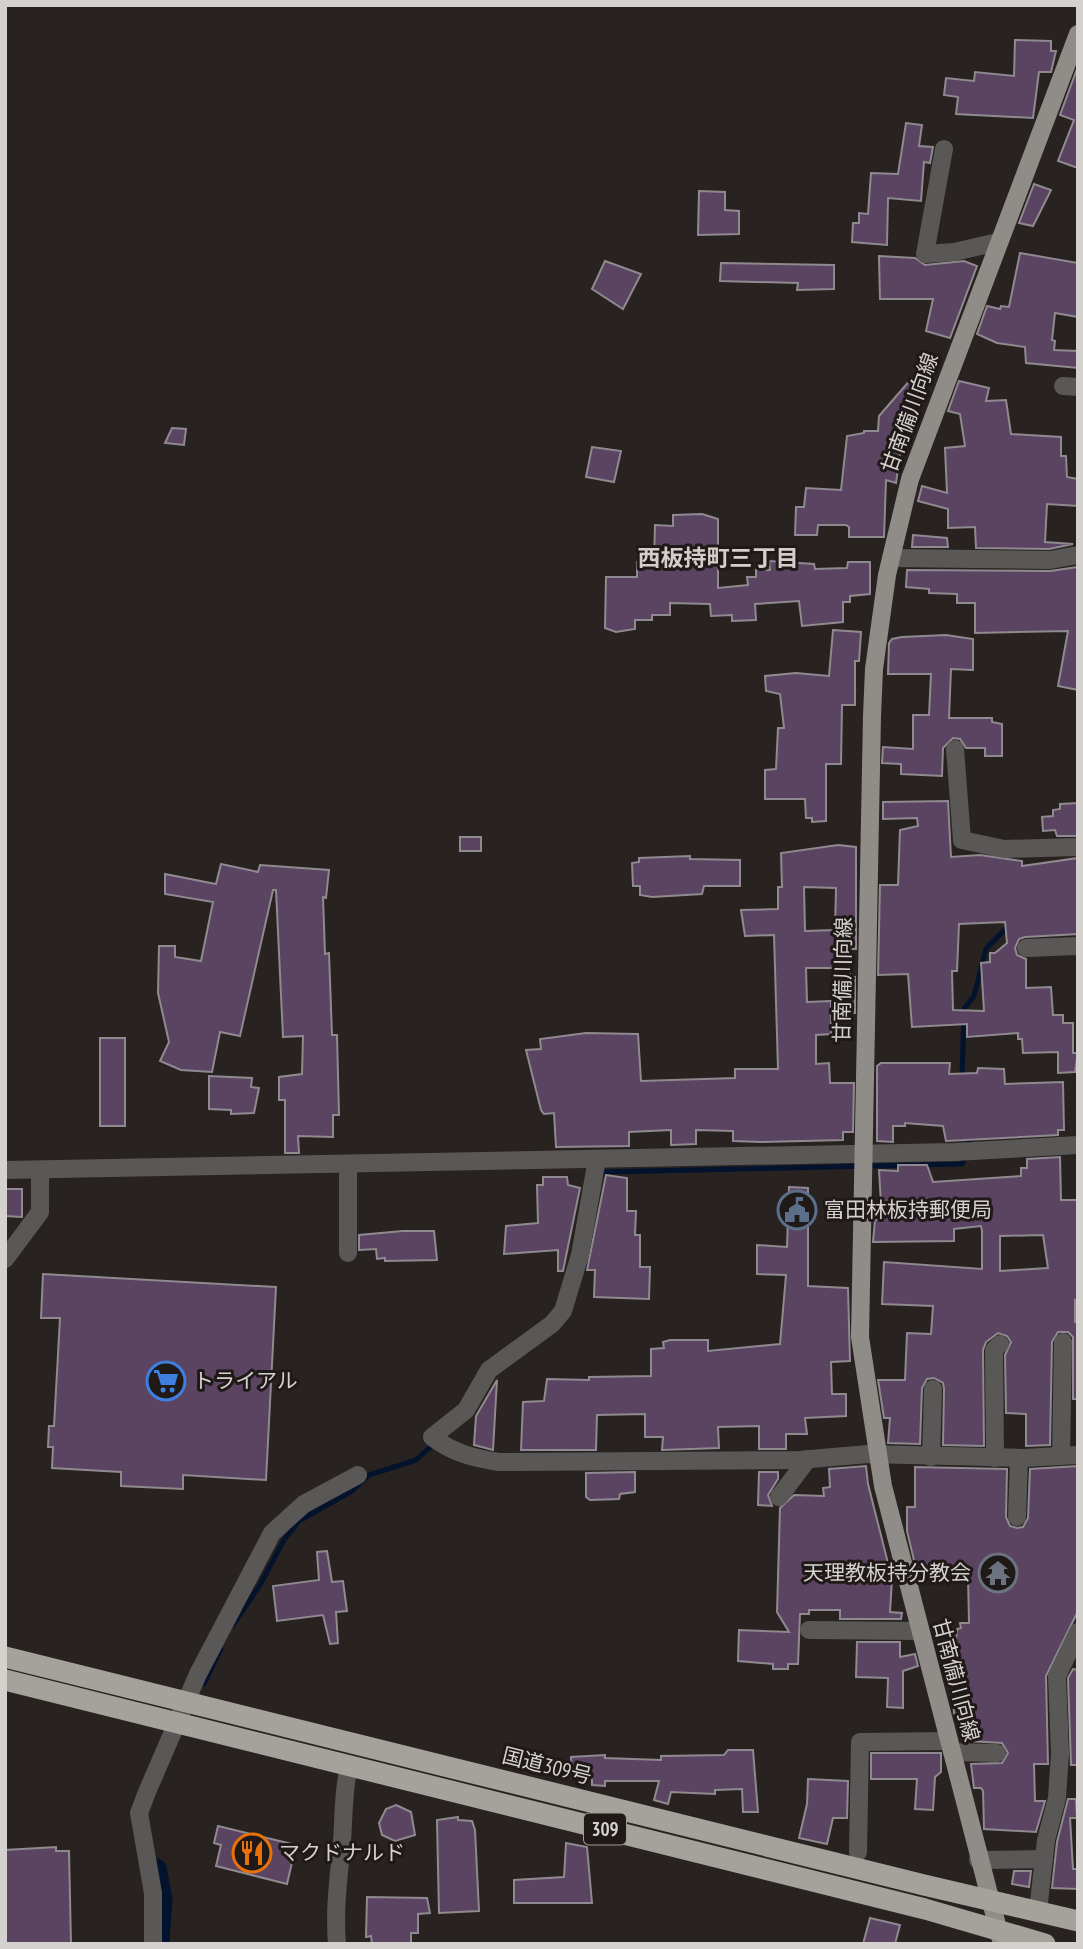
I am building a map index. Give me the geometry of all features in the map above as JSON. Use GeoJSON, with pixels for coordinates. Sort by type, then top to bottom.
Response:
{"type":"FeatureCollection","features":[{"type":"Feature","properties":{"kind":"highway","name":"国道309号"},"geometry":{"type":"LineString","coordinates":[[5,1657],[1078,1921]]}},
{"type":"Feature","properties":{"kind":"highway","name":"309"},"geometry":{"type":"LineString","coordinates":[[5,1680],[349,1766],[1000,1937],[1045,1944]]}},
{"type":"Feature","properties":{"kind":"main road","name":"甘南備川向線"},"geometry":{"type":"LineString","coordinates":[[1000,1937],[919,1630],[877,1454],[860,1337],[874,669],[891,558],[918,454],[1078,34]]}},
{"type":"Feature","properties":{"kind":"street"},"geometry":{"type":"LineString","coordinates":[[944,149],[925,254],[954,252],[998,242]]}},
{"type":"Feature","properties":{"kind":"street"},"geometry":{"type":"LineString","coordinates":[[891,558],[1050,560],[1078,555]]}},
{"type":"Feature","properties":{"kind":"street"},"geometry":{"type":"LineString","coordinates":[[955,749],[962,840],[1004,849],[1078,847]]}},
{"type":"Feature","properties":{"kind":"street"},"geometry":{"type":"LineString","coordinates":[[1026,948],[1078,946]]}},
{"type":"Feature","properties":{"kind":"street"},"geometry":{"type":"LineString","coordinates":[[5,1170],[955,1152],[1078,1145]]}},
{"type":"Feature","properties":{"kind":"street"},"geometry":{"type":"LineString","coordinates":[[597,1159],[580,1255],[563,1311],[552,1324],[489,1370],[466,1410],[432,1437],[460,1455],[499,1462],[808,1459],[877,1454],[995,1458],[1069,1456],[1063,1342]]}},
{"type":"Feature","properties":{"kind":"street"},"geometry":{"type":"LineString","coordinates":[[348,1164],[348,1253]]}},
{"type":"Feature","properties":{"kind":"street"},"geometry":{"type":"LineString","coordinates":[[5,1259],[40,1212],[40,1171]]}},
{"type":"Feature","properties":{"kind":"street"},"geometry":{"type":"LineString","coordinates":[[995,1458],[994,1350],[1000,1344]]}},
{"type":"Feature","properties":{"kind":"street"},"geometry":{"type":"LineString","coordinates":[[931,1457],[933,1389]]}},
{"type":"Feature","properties":{"kind":"street"},"geometry":{"type":"LineString","coordinates":[[1017,1517],[1019,1458]]}},
{"type":"Feature","properties":{"kind":"street"},"geometry":{"type":"LineString","coordinates":[[779,1497],[808,1459]]}},
{"type":"Feature","properties":{"kind":"street"},"geometry":{"type":"LineString","coordinates":[[153,1944],[153,1893],[139,1813],[179,1699],[272,1533],[304,1504],[358,1475]]}},
{"type":"Feature","properties":{"kind":"street"},"geometry":{"type":"LineString","coordinates":[[809,1630],[919,1630]]}},
{"type":"Feature","properties":{"kind":"street"},"geometry":{"type":"LineString","coordinates":[[1038,1912],[1044,1859],[1057,1798],[1060,1754],[1057,1676],[1078,1632]]}},
{"type":"Feature","properties":{"kind":"street"},"geometry":{"type":"LineString","coordinates":[[858,1852],[860,1742],[950,1747],[997,1753]]}},
{"type":"Feature","properties":{"kind":"street"},"geometry":{"type":"LineString","coordinates":[[337,1944],[335,1889],[344,1789],[349,1766]]}},
{"type":"Feature","properties":{"kind":"street"},"geometry":{"type":"LineString","coordinates":[[978,1860],[1044,1859]]}},
{"type":"Feature","properties":{"kind":"building"},"geometry":{"type":"Polygon","coordinates":[[[1015,40],[1051,41],[1051,51],[1056,51],[1051,72],[1039,72],[1033,118],[956,114],[958,97],[944,95],[946,78],[974,81],[975,72],[1014,76],[1015,40]]]}},
{"type":"Feature","properties":{"kind":"building"},"geometry":{"type":"Polygon","coordinates":[[[1077,69],[1078,168],[1058,161],[1074,120],[1060,115],[1077,69]]]}},
{"type":"Feature","properties":{"kind":"building"},"geometry":{"type":"Polygon","coordinates":[[[906,123],[922,125],[919,146],[933,147],[930,163],[924,162],[921,201],[888,198],[887,245],[852,242],[853,223],[859,223],[859,213],[868,214],[871,173],[898,174],[906,123]]]}},
{"type":"Feature","properties":{"kind":"building"},"geometry":{"type":"Polygon","coordinates":[[[1034,184],[1051,190],[1033,226],[1019,223],[1034,184]]]}},
{"type":"Feature","properties":{"kind":"building"},"geometry":{"type":"Polygon","coordinates":[[[699,191],[725,192],[725,210],[739,211],[739,234],[698,235],[699,191]]]}},
{"type":"Feature","properties":{"kind":"building"},"geometry":{"type":"Polygon","coordinates":[[[1020,253],[1078,263],[1078,317],[1055,313],[1052,340],[1055,341],[1054,350],[1078,351],[1078,368],[1026,363],[1025,347],[997,343],[977,334],[987,306],[1000,309],[1001,306],[1009,307],[1020,253]]]}},
{"type":"Feature","properties":{"kind":"building"},"geometry":{"type":"Polygon","coordinates":[[[879,256],[915,258],[925,265],[964,261],[977,266],[950,338],[926,331],[933,299],[880,299],[879,256]]]}},
{"type":"Feature","properties":{"kind":"building"},"geometry":{"type":"Polygon","coordinates":[[[605,261],[641,274],[623,309],[592,289],[605,261]]]}},
{"type":"Feature","properties":{"kind":"building"},"geometry":{"type":"Polygon","coordinates":[[[721,263],[834,265],[834,289],[797,290],[798,283],[720,281],[721,263]]]}},
{"type":"Feature","properties":{"kind":"building"},"geometry":{"type":"Polygon","coordinates":[[[912,378],[927,391],[905,417],[896,483],[886,480],[884,537],[849,537],[849,527],[846,525],[818,525],[817,535],[795,535],[796,507],[804,507],[806,488],[841,490],[847,436],[864,431],[878,431],[879,416],[912,378]]]}},
{"type":"Feature","properties":{"kind":"building"},"geometry":{"type":"Polygon","coordinates":[[[959,381],[989,388],[986,401],[1006,400],[1011,434],[1061,437],[1061,456],[1066,456],[1067,477],[1078,479],[1078,506],[1047,504],[1045,542],[1073,544],[1049,549],[976,548],[975,527],[948,528],[948,509],[918,501],[922,486],[947,493],[945,448],[965,446],[960,414],[948,411],[959,381]]]}},
{"type":"Feature","properties":{"kind":"building"},"geometry":{"type":"Polygon","coordinates":[[[172,428],[186,429],[184,445],[165,443],[172,428]]]}},
{"type":"Feature","properties":{"kind":"building"},"geometry":{"type":"Polygon","coordinates":[[[592,447],[621,451],[614,482],[586,477],[592,447]]]}},
{"type":"Feature","properties":{"kind":"building"},"geometry":{"type":"Polygon","coordinates":[[[702,514],[718,519],[718,588],[748,585],[747,577],[756,577],[756,570],[770,570],[769,561],[814,564],[815,569],[847,568],[848,562],[870,562],[870,594],[850,596],[850,602],[843,602],[843,622],[802,626],[799,601],[755,604],[756,620],[732,621],[732,615],[711,616],[710,604],[670,603],[670,615],[652,615],[652,620],[635,620],[635,629],[616,632],[605,628],[606,577],[637,577],[637,562],[654,561],[655,525],[673,526],[673,515],[702,514]]]}},
{"type":"Feature","properties":{"kind":"building"},"geometry":{"type":"Polygon","coordinates":[[[913,535],[947,538],[948,547],[912,547],[913,535]]]}},
{"type":"Feature","properties":{"kind":"building"},"geometry":{"type":"Polygon","coordinates":[[[1078,567],[1078,690],[1058,686],[1068,631],[975,633],[975,603],[957,603],[957,594],[929,593],[929,589],[906,587],[907,570],[1050,571],[1078,567]]]}},
{"type":"Feature","properties":{"kind":"building"},"geometry":{"type":"Polygon","coordinates":[[[833,630],[861,632],[859,661],[855,661],[855,705],[842,705],[841,764],[826,764],[826,821],[812,822],[812,818],[806,818],[805,799],[765,799],[765,770],[776,769],[778,728],[784,728],[780,694],[766,691],[765,676],[796,673],[829,676],[833,630]]]}},
{"type":"Feature","properties":{"kind":"building"},"geometry":{"type":"Polygon","coordinates":[[[946,635],[973,639],[973,670],[951,669],[949,718],[992,718],[992,722],[1002,724],[1002,756],[985,756],[985,748],[966,748],[960,739],[953,738],[943,748],[942,776],[901,774],[901,764],[882,763],[883,747],[913,749],[913,715],[929,715],[931,674],[888,674],[889,643],[892,639],[902,637],[946,635]]]}},
{"type":"Feature","properties":{"kind":"building"},"geometry":{"type":"Polygon","coordinates":[[[948,801],[951,857],[980,855],[1022,861],[1022,866],[1078,858],[1078,934],[1025,937],[1019,939],[1015,948],[1017,955],[1026,959],[1026,988],[1051,987],[1053,1015],[1063,1015],[1063,1023],[1073,1023],[1073,1053],[1078,1053],[1075,1072],[1058,1073],[1058,1052],[1023,1053],[1022,1039],[1018,1039],[1018,1033],[967,1037],[967,1024],[912,1027],[908,974],[878,975],[880,885],[898,885],[900,830],[918,826],[917,818],[883,819],[883,802],[948,801]],[[1005,922],[959,924],[957,971],[952,971],[953,1010],[984,1011],[981,963],[990,962],[990,953],[995,953],[1007,943],[1005,922]]]}},
{"type":"Feature","properties":{"kind":"building"},"geometry":{"type":"Polygon","coordinates":[[[1078,803],[1078,836],[1057,836],[1055,830],[1043,831],[1042,817],[1053,816],[1053,810],[1060,809],[1060,804],[1078,803]]]}},
{"type":"Feature","properties":{"kind":"building"},"geometry":{"type":"Polygon","coordinates":[[[460,837],[481,837],[481,851],[460,851],[460,837]]]}},
{"type":"Feature","properties":{"kind":"building"},"geometry":{"type":"Polygon","coordinates":[[[838,845],[856,847],[856,949],[850,949],[850,977],[855,977],[855,1013],[835,1013],[835,968],[806,968],[807,1002],[831,1001],[831,1034],[816,1035],[816,1064],[829,1063],[830,1083],[854,1083],[853,1132],[843,1132],[843,1140],[761,1142],[733,1141],[733,1131],[696,1130],[696,1144],[671,1145],[671,1130],[629,1132],[629,1146],[556,1147],[554,1113],[544,1114],[541,1110],[526,1050],[541,1049],[540,1039],[586,1033],[638,1034],[641,1081],[735,1078],[735,1069],[778,1069],[774,935],[745,936],[741,910],[778,909],[778,887],[782,887],[781,853],[838,845]],[[804,887],[805,931],[835,930],[836,888],[804,887]]]}},
{"type":"Feature","properties":{"kind":"building"},"geometry":{"type":"Polygon","coordinates":[[[690,856],[690,859],[740,860],[740,886],[704,886],[702,894],[652,897],[640,895],[640,886],[633,886],[632,863],[639,862],[639,858],[690,856]]]}},
{"type":"Feature","properties":{"kind":"building"},"geometry":{"type":"Polygon","coordinates":[[[221,864],[258,872],[260,865],[329,870],[326,898],[323,897],[325,954],[329,953],[332,1035],[337,1035],[339,1115],[333,1115],[333,1137],[298,1136],[299,1153],[285,1153],[285,1100],[279,1100],[279,1077],[302,1074],[303,1036],[283,1037],[276,890],[273,890],[240,1036],[220,1032],[212,1072],[181,1070],[160,1061],[169,1042],[158,993],[159,946],[175,946],[175,957],[201,961],[213,902],[165,894],[165,874],[216,884],[221,864]]]}},
{"type":"Feature","properties":{"kind":"building"},"geometry":{"type":"Polygon","coordinates":[[[100,1038],[125,1038],[125,1126],[100,1126],[100,1038]]]}},
{"type":"Feature","properties":{"kind":"building"},"geometry":{"type":"Polygon","coordinates":[[[881,1063],[950,1063],[949,1074],[977,1073],[978,1068],[1004,1069],[1005,1084],[1063,1082],[1064,1130],[1058,1130],[1058,1135],[946,1141],[943,1126],[905,1123],[905,1126],[893,1126],[893,1142],[877,1141],[877,1066],[881,1063]]]}},
{"type":"Feature","properties":{"kind":"building"},"geometry":{"type":"Polygon","coordinates":[[[209,1076],[252,1078],[251,1087],[259,1088],[254,1113],[231,1114],[231,1110],[209,1109],[209,1076]]]}},
{"type":"Feature","properties":{"kind":"building"},"geometry":{"type":"Polygon","coordinates":[[[1060,1157],[1061,1200],[1078,1200],[1078,1299],[1075,1300],[1075,1322],[1078,1323],[1078,1399],[1073,1399],[1073,1337],[1068,1332],[1058,1332],[1052,1342],[1050,1445],[1026,1446],[1026,1414],[1006,1413],[1005,1355],[1011,1342],[1007,1336],[998,1333],[986,1342],[983,1350],[984,1446],[943,1445],[944,1389],[943,1383],[934,1378],[927,1379],[922,1388],[920,1444],[888,1443],[890,1418],[884,1418],[878,1380],[905,1380],[907,1333],[931,1334],[933,1306],[882,1304],[884,1262],[982,1269],[982,1231],[981,1226],[954,1229],[954,1241],[873,1242],[875,1220],[882,1220],[879,1170],[898,1171],[898,1165],[927,1165],[933,1182],[1021,1176],[1021,1168],[1027,1168],[1027,1159],[1060,1157]],[[1043,1235],[1000,1236],[1000,1271],[1048,1268],[1043,1235]]]}},
{"type":"Feature","properties":{"kind":"building"},"geometry":{"type":"Polygon","coordinates":[[[606,1175],[627,1178],[627,1211],[636,1211],[635,1235],[640,1235],[640,1267],[650,1267],[649,1299],[594,1297],[595,1270],[587,1270],[606,1175]]]}},
{"type":"Feature","properties":{"kind":"building"},"geometry":{"type":"Polygon","coordinates":[[[543,1177],[567,1177],[568,1185],[580,1188],[563,1271],[558,1271],[558,1250],[504,1254],[506,1226],[538,1223],[537,1185],[543,1185],[543,1177]]]}},
{"type":"Feature","properties":{"kind":"building"},"geometry":{"type":"Polygon","coordinates":[[[789,1187],[808,1188],[808,1286],[848,1288],[850,1361],[831,1362],[832,1394],[846,1394],[846,1416],[805,1418],[807,1434],[786,1434],[786,1449],[759,1449],[759,1426],[718,1427],[719,1448],[662,1450],[663,1437],[645,1437],[645,1414],[597,1415],[596,1450],[521,1450],[523,1402],[544,1401],[547,1379],[589,1380],[589,1377],[651,1376],[651,1349],[664,1348],[663,1342],[670,1340],[708,1340],[708,1351],[780,1344],[786,1275],[757,1274],[757,1245],[787,1247],[789,1187]]]}},
{"type":"Feature","properties":{"kind":"building"},"geometry":{"type":"Polygon","coordinates":[[[5,1189],[22,1189],[22,1217],[5,1216],[5,1189]]]}},
{"type":"Feature","properties":{"kind":"building"},"geometry":{"type":"Polygon","coordinates":[[[434,1231],[437,1260],[385,1261],[385,1258],[377,1259],[376,1249],[359,1250],[359,1235],[434,1231]]]}},
{"type":"Feature","properties":{"kind":"building"},"geometry":{"type":"Polygon","coordinates":[[[43,1274],[276,1287],[266,1480],[183,1475],[183,1489],[121,1486],[121,1472],[52,1468],[53,1447],[48,1447],[49,1426],[54,1426],[60,1318],[41,1318],[43,1274]]]}},
{"type":"Feature","properties":{"kind":"building"},"geometry":{"type":"Polygon","coordinates":[[[497,1380],[493,1450],[474,1445],[476,1416],[497,1380]]]}},
{"type":"Feature","properties":{"kind":"building"},"geometry":{"type":"Polygon","coordinates":[[[866,1466],[892,1579],[890,1612],[902,1613],[901,1619],[840,1619],[840,1610],[809,1610],[809,1614],[800,1614],[798,1664],[788,1664],[788,1669],[773,1669],[773,1664],[738,1661],[739,1630],[789,1632],[777,1612],[780,1508],[794,1495],[824,1496],[823,1488],[830,1487],[829,1469],[866,1466]]]}},
{"type":"Feature","properties":{"kind":"building"},"geometry":{"type":"Polygon","coordinates":[[[1078,1466],[1078,1611],[1046,1676],[1048,1764],[1034,1764],[1035,1801],[1045,1801],[1036,1832],[984,1829],[983,1791],[981,1788],[974,1788],[971,1764],[1002,1763],[1008,1753],[1002,1743],[969,1741],[971,1717],[955,1716],[954,1713],[952,1682],[957,1629],[961,1628],[960,1623],[969,1623],[968,1576],[917,1573],[907,1531],[907,1507],[915,1507],[915,1467],[1007,1469],[1006,1517],[1010,1526],[1017,1528],[1023,1527],[1028,1518],[1030,1469],[1078,1466]]]}},
{"type":"Feature","properties":{"kind":"building"},"geometry":{"type":"Polygon","coordinates":[[[635,1472],[635,1492],[620,1494],[619,1499],[590,1500],[586,1497],[586,1473],[635,1472]]]}},
{"type":"Feature","properties":{"kind":"building"},"geometry":{"type":"Polygon","coordinates":[[[759,1472],[778,1472],[778,1479],[768,1495],[772,1506],[758,1505],[759,1472]]]}},
{"type":"Feature","properties":{"kind":"building"},"geometry":{"type":"Polygon","coordinates":[[[327,1551],[332,1582],[343,1581],[347,1611],[336,1612],[338,1643],[330,1644],[323,1615],[277,1621],[273,1586],[319,1580],[317,1552],[327,1551]]]}},
{"type":"Feature","properties":{"kind":"building"},"geometry":{"type":"Polygon","coordinates":[[[857,1642],[900,1642],[900,1657],[915,1654],[918,1666],[903,1671],[903,1708],[887,1707],[888,1678],[856,1677],[857,1642]]]}},
{"type":"Feature","properties":{"kind":"building"},"geometry":{"type":"Polygon","coordinates":[[[1073,1669],[1078,1670],[1078,1765],[1071,1765],[1068,1678],[1073,1669]]]}},
{"type":"Feature","properties":{"kind":"building"},"geometry":{"type":"Polygon","coordinates":[[[728,1750],[753,1750],[758,1812],[743,1812],[742,1789],[715,1790],[715,1794],[671,1792],[668,1804],[654,1800],[659,1781],[605,1781],[605,1786],[592,1785],[592,1778],[572,1778],[571,1757],[605,1755],[605,1758],[661,1760],[661,1756],[724,1755],[728,1750]]]}},
{"type":"Feature","properties":{"kind":"building"},"geometry":{"type":"Polygon","coordinates":[[[871,1753],[941,1753],[941,1772],[935,1777],[933,1810],[915,1809],[917,1779],[871,1779],[871,1753]]]}},
{"type":"Feature","properties":{"kind":"building"},"geometry":{"type":"Polygon","coordinates":[[[808,1779],[848,1781],[847,1818],[833,1818],[827,1844],[799,1838],[807,1804],[808,1779]]]}},
{"type":"Feature","properties":{"kind":"building"},"geometry":{"type":"Polygon","coordinates":[[[1068,1799],[1076,1799],[1077,1818],[1070,1818],[1073,1869],[1078,1869],[1078,1889],[1052,1888],[1057,1842],[1068,1799]]]}},
{"type":"Feature","properties":{"kind":"building"},"geometry":{"type":"Polygon","coordinates":[[[396,1805],[411,1812],[415,1835],[395,1841],[382,1835],[379,1823],[386,1809],[396,1805]]]}},
{"type":"Feature","properties":{"kind":"building"},"geometry":{"type":"Polygon","coordinates":[[[458,1817],[458,1820],[472,1821],[475,1830],[479,1911],[439,1913],[437,1820],[458,1817]]]}},
{"type":"Feature","properties":{"kind":"building"},"geometry":{"type":"Polygon","coordinates":[[[218,1826],[296,1845],[287,1884],[216,1866],[221,1845],[214,1843],[218,1826]]]}},
{"type":"Feature","properties":{"kind":"building"},"geometry":{"type":"Polygon","coordinates":[[[566,1843],[587,1847],[592,1903],[514,1903],[514,1880],[564,1877],[566,1843]]]}},
{"type":"Feature","properties":{"kind":"building"},"geometry":{"type":"Polygon","coordinates":[[[56,1847],[56,1851],[69,1851],[71,1944],[5,1944],[5,1850],[56,1847]]]}},
{"type":"Feature","properties":{"kind":"building"},"geometry":{"type":"Polygon","coordinates":[[[1014,1871],[1031,1871],[1029,1887],[1012,1884],[1014,1871]]]}},
{"type":"Feature","properties":{"kind":"building"},"geometry":{"type":"Polygon","coordinates":[[[367,1897],[427,1898],[430,1913],[418,1914],[418,1933],[411,1933],[411,1944],[372,1944],[371,1936],[366,1937],[367,1897]]]}},
{"type":"Feature","properties":{"kind":"building"},"geometry":{"type":"Polygon","coordinates":[[[870,1918],[900,1925],[895,1944],[863,1944],[870,1918]]]}},
{"type":"Feature","properties":{"kind":"waterway"},"geometry":{"type":"LineString","coordinates":[[962,1080],[964,1009],[974,996],[986,949],[1011,923]]}},
{"type":"Feature","properties":{"kind":"waterway"},"geometry":{"type":"LineString","coordinates":[[601,1176],[602,1172],[962,1164],[970,1145],[968,1135]]}},
{"type":"Feature","properties":{"kind":"waterway"},"geometry":{"type":"LineString","coordinates":[[584,1269],[592,1234]]}},
{"type":"Feature","properties":{"kind":"waterway"},"geometry":{"type":"LineString","coordinates":[[233,1625],[260,1585],[284,1540],[299,1521],[352,1491],[369,1475],[416,1460],[436,1442]]}},
{"type":"Feature","properties":{"kind":"waterway"},"geometry":{"type":"LineString","coordinates":[[204,1684],[221,1649]]}},
{"type":"Feature","properties":{"kind":"waterway"},"geometry":{"type":"LineString","coordinates":[[157,1868],[163,1899],[160,1943]]}},
{"type":"Feature","properties":{"kind":"place","name":"富田林板持郵便局"},"geometry":{"type":"Point","coordinates":[797,1210]}},
{"type":"Feature","properties":{"kind":"place","name":"トライアル"},"geometry":{"type":"Point","coordinates":[166,1381]}},
{"type":"Feature","properties":{"kind":"place","name":"天理教板持分教会"},"geometry":{"type":"Point","coordinates":[998,1573]}},
{"type":"Feature","properties":{"kind":"place","name":"マクドナルド"},"geometry":{"type":"Point","coordinates":[252,1853]}},
{"type":"Feature","properties":{"kind":"district","name":"西板持町三丁目"},"geometry":{"type":"Point","coordinates":[718,558]}}]}
